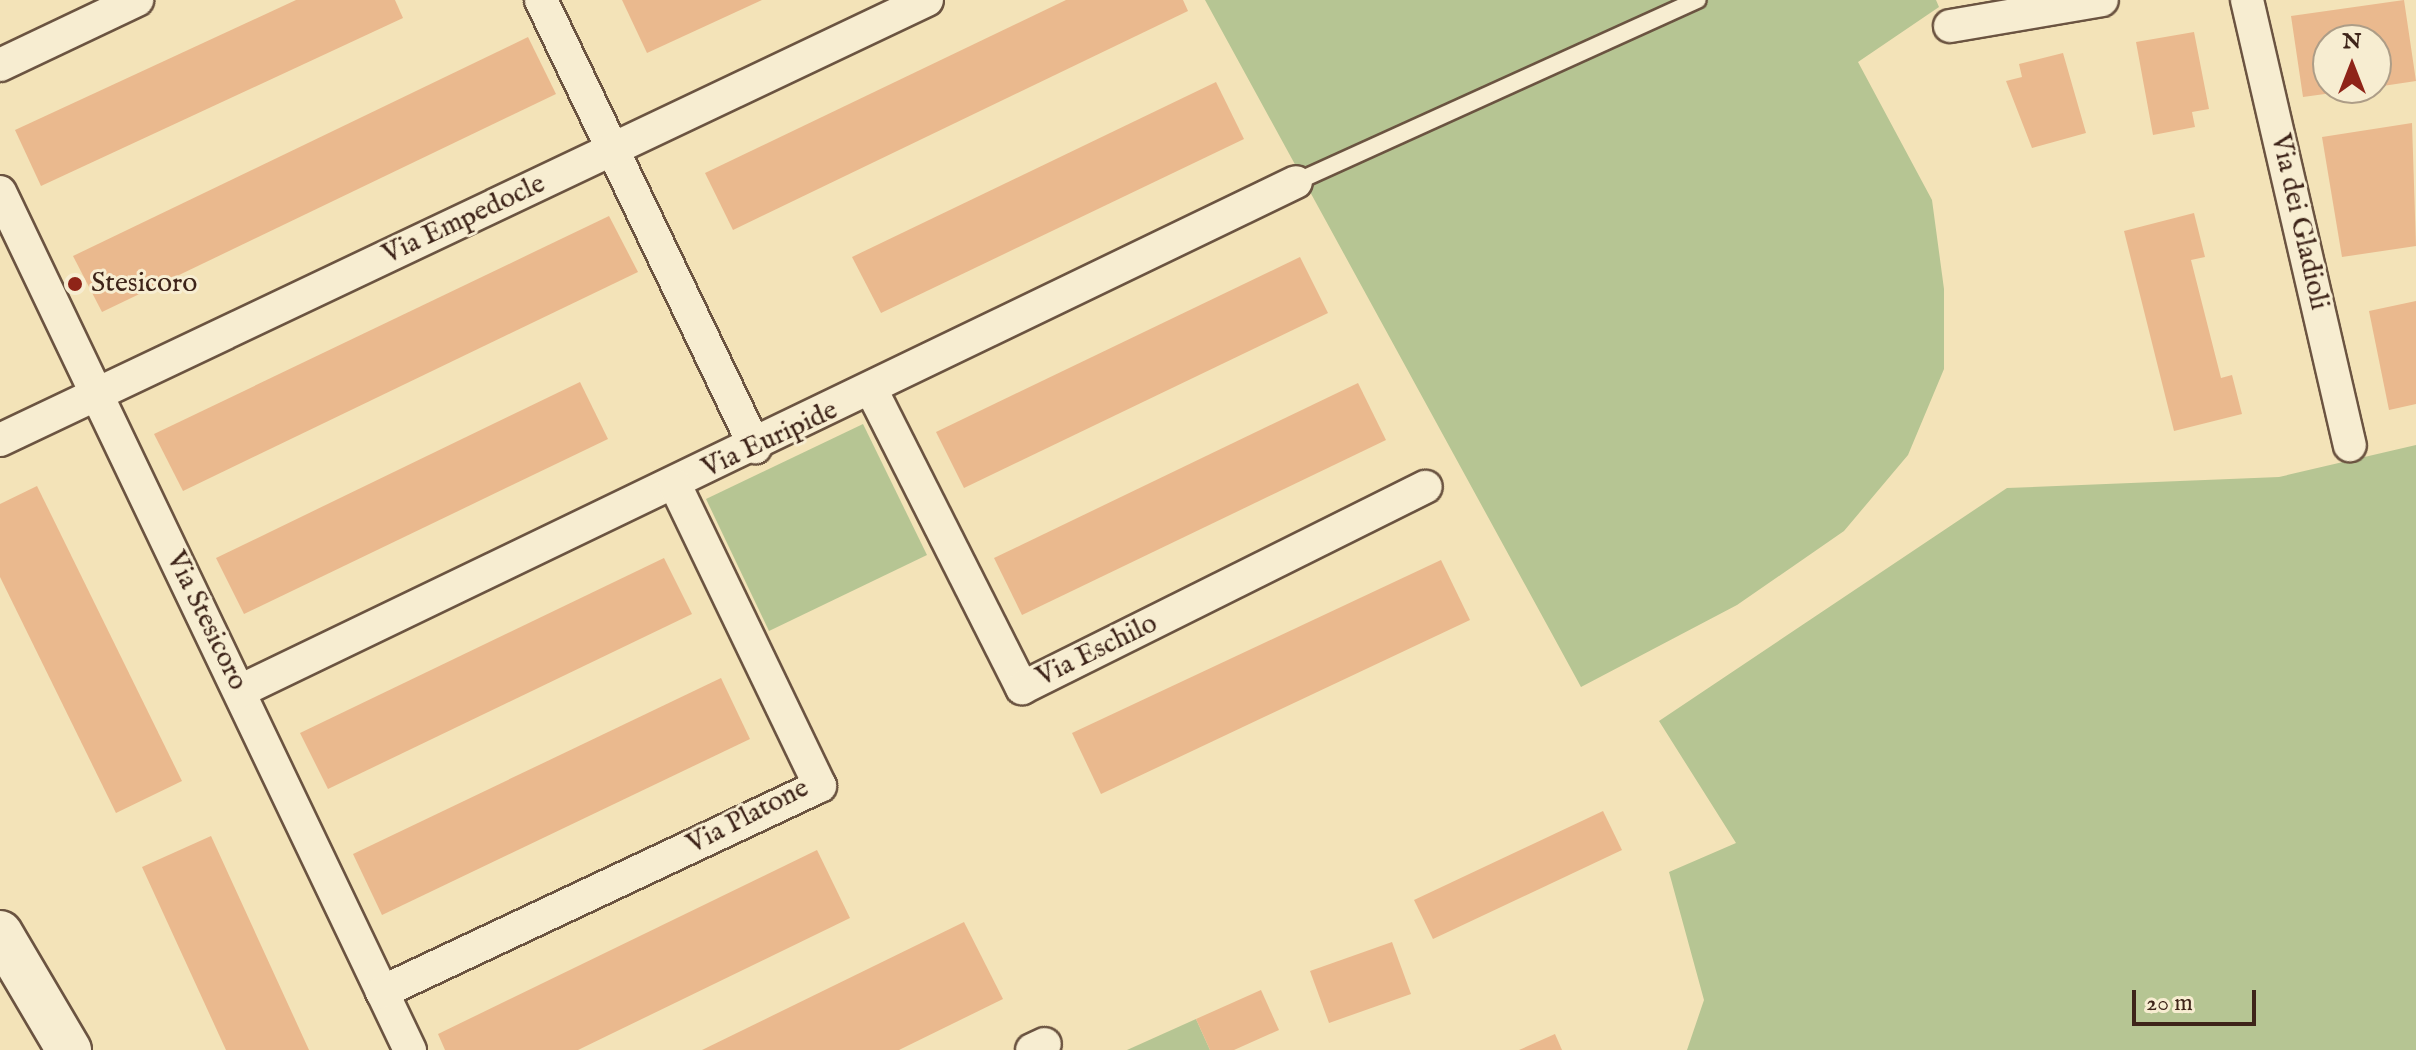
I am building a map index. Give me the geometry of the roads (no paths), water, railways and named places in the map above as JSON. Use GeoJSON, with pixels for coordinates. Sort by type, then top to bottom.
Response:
{"type":"FeatureCollection","features":[{"type":"Feature","properties":{"kind":"street"},"geometry":{"type":"LineString","coordinates":[[0,65],[137,0]]}},
{"type":"Feature","properties":{"kind":"street"},"geometry":{"type":"LineString","coordinates":[[541,0],[755,447]]}},
{"type":"Feature","properties":{"kind":"street","name":"Via Empedocle"},"geometry":{"type":"LineString","coordinates":[[0,440],[927,0]]}},
{"type":"Feature","properties":{"kind":"street"},"geometry":{"type":"LineString","coordinates":[[1950,26],[2102,0]]}},
{"type":"Feature","properties":{"kind":"street","name":"Via dei Gladioli"},"geometry":{"type":"LineString","coordinates":[[2247,0],[2350,445]]}},
{"type":"Feature","properties":{"kind":"street","name":"Via Euripide"},"geometry":{"type":"LineString","coordinates":[[240,691],[872,391],[1296,182]]}},
{"type":"Feature","properties":{"kind":"street","name":"Via Stesicoro"},"geometry":{"type":"LineString","coordinates":[[0,192],[410,1050]]}},
{"type":"Feature","properties":{"kind":"street","name":"Via Eschilo"},"geometry":{"type":"LineString","coordinates":[[872,391],[1022,688],[1426,487]]}},
{"type":"Feature","properties":{"kind":"street","name":"Via Platone"},"geometry":{"type":"LineString","coordinates":[[382,992],[820,786],[675,485]]}},
{"type":"Feature","properties":{"kind":"street"},"geometry":{"type":"LineString","coordinates":[[0,933],[69,1050]]}},
{"type":"Feature","properties":{"kind":"lane"},"geometry":{"type":"LineString","coordinates":[[1296,182],[1698,0]]}},
{"type":"Feature","properties":{"kind":"place","name":"Stesicoro"},"geometry":{"type":"Point","coordinates":[75,284]}}]}
